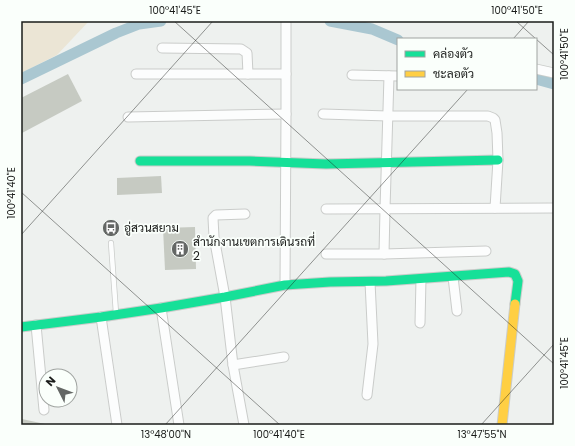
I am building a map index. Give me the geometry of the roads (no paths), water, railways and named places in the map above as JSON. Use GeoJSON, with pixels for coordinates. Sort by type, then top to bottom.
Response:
{"type":"FeatureCollection","features":[{"type":"Feature","properties":{"kind":"street"},"geometry":{"type":"LineString","coordinates":[[285,285],[286,23]]}},
{"type":"Feature","properties":{"kind":"street"},"geometry":{"type":"LineString","coordinates":[[162,48],[241,49],[247,53],[248,74]]}},
{"type":"Feature","properties":{"kind":"street"},"geometry":{"type":"LineString","coordinates":[[537,69],[554,73]]}},
{"type":"Feature","properties":{"kind":"street"},"geometry":{"type":"LineString","coordinates":[[136,74],[286,74]]}},
{"type":"Feature","properties":{"kind":"street"},"geometry":{"type":"LineString","coordinates":[[352,75],[393,76],[388,116],[384,254]]}},
{"type":"Feature","properties":{"kind":"street"},"geometry":{"type":"LineString","coordinates":[[128,117],[286,114]]}},
{"type":"Feature","properties":{"kind":"street"},"geometry":{"type":"LineString","coordinates":[[323,114],[388,116],[488,116],[493,118],[495,120],[497,133],[498,160],[495,208]]}},
{"type":"Feature","properties":{"kind":"street"},"geometry":{"type":"LineString","coordinates":[[140,161],[250,161],[326,164],[498,160]]}},
{"type":"Feature","properties":{"kind":"street"},"geometry":{"type":"LineString","coordinates":[[326,209],[554,208]]}},
{"type":"Feature","properties":{"kind":"street"},"geometry":{"type":"LineString","coordinates":[[244,425],[225,297],[214,237],[213,218],[216,215],[245,214]]}},
{"type":"Feature","properties":{"kind":"street"},"geometry":{"type":"LineString","coordinates":[[326,254],[486,251]]}},
{"type":"Feature","properties":{"kind":"street"},"geometry":{"type":"LineString","coordinates":[[21,327],[161,308],[285,285],[330,282],[370,282],[509,272],[515,274],[518,281],[502,425]]}},
{"type":"Feature","properties":{"kind":"street"},"geometry":{"type":"LineString","coordinates":[[453,276],[457,311]]}},
{"type":"Feature","properties":{"kind":"street"},"geometry":{"type":"LineString","coordinates":[[420,323],[421,279]]}},
{"type":"Feature","properties":{"kind":"street"},"geometry":{"type":"LineString","coordinates":[[367,395],[373,344],[370,282]]}},
{"type":"Feature","properties":{"kind":"street"},"geometry":{"type":"LineString","coordinates":[[161,308],[179,425]]}},
{"type":"Feature","properties":{"kind":"street"},"geometry":{"type":"LineString","coordinates":[[101,317],[117,425]]}},
{"type":"Feature","properties":{"kind":"street"},"geometry":{"type":"LineString","coordinates":[[36,326],[44,410]]}},
{"type":"Feature","properties":{"kind":"street"},"geometry":{"type":"LineString","coordinates":[[234,365],[284,357]]}},
{"type":"Feature","properties":{"kind":"lane"},"geometry":{"type":"LineString","coordinates":[[111,243],[116,315]]}},
{"type":"Feature","properties":{"kind":"waterway"},"geometry":{"type":"LineString","coordinates":[[21,79],[116,33],[139,24],[161,21]]}},
{"type":"Feature","properties":{"kind":"waterway"},"geometry":{"type":"LineString","coordinates":[[330,21],[372,29],[397,40]]}},
{"type":"Feature","properties":{"kind":"waterway"},"geometry":{"type":"LineString","coordinates":[[537,79],[554,84]]}},
{"type":"Feature","properties":{"kind":"place","name":"อู่สวนสยาม"},"geometry":{"type":"Point","coordinates":[111,228]}},
{"type":"Feature","properties":{"kind":"place","name":"สำนักงานเขตการเดินรถที่ 2"},"geometry":{"type":"Point","coordinates":[180,249]}}]}
